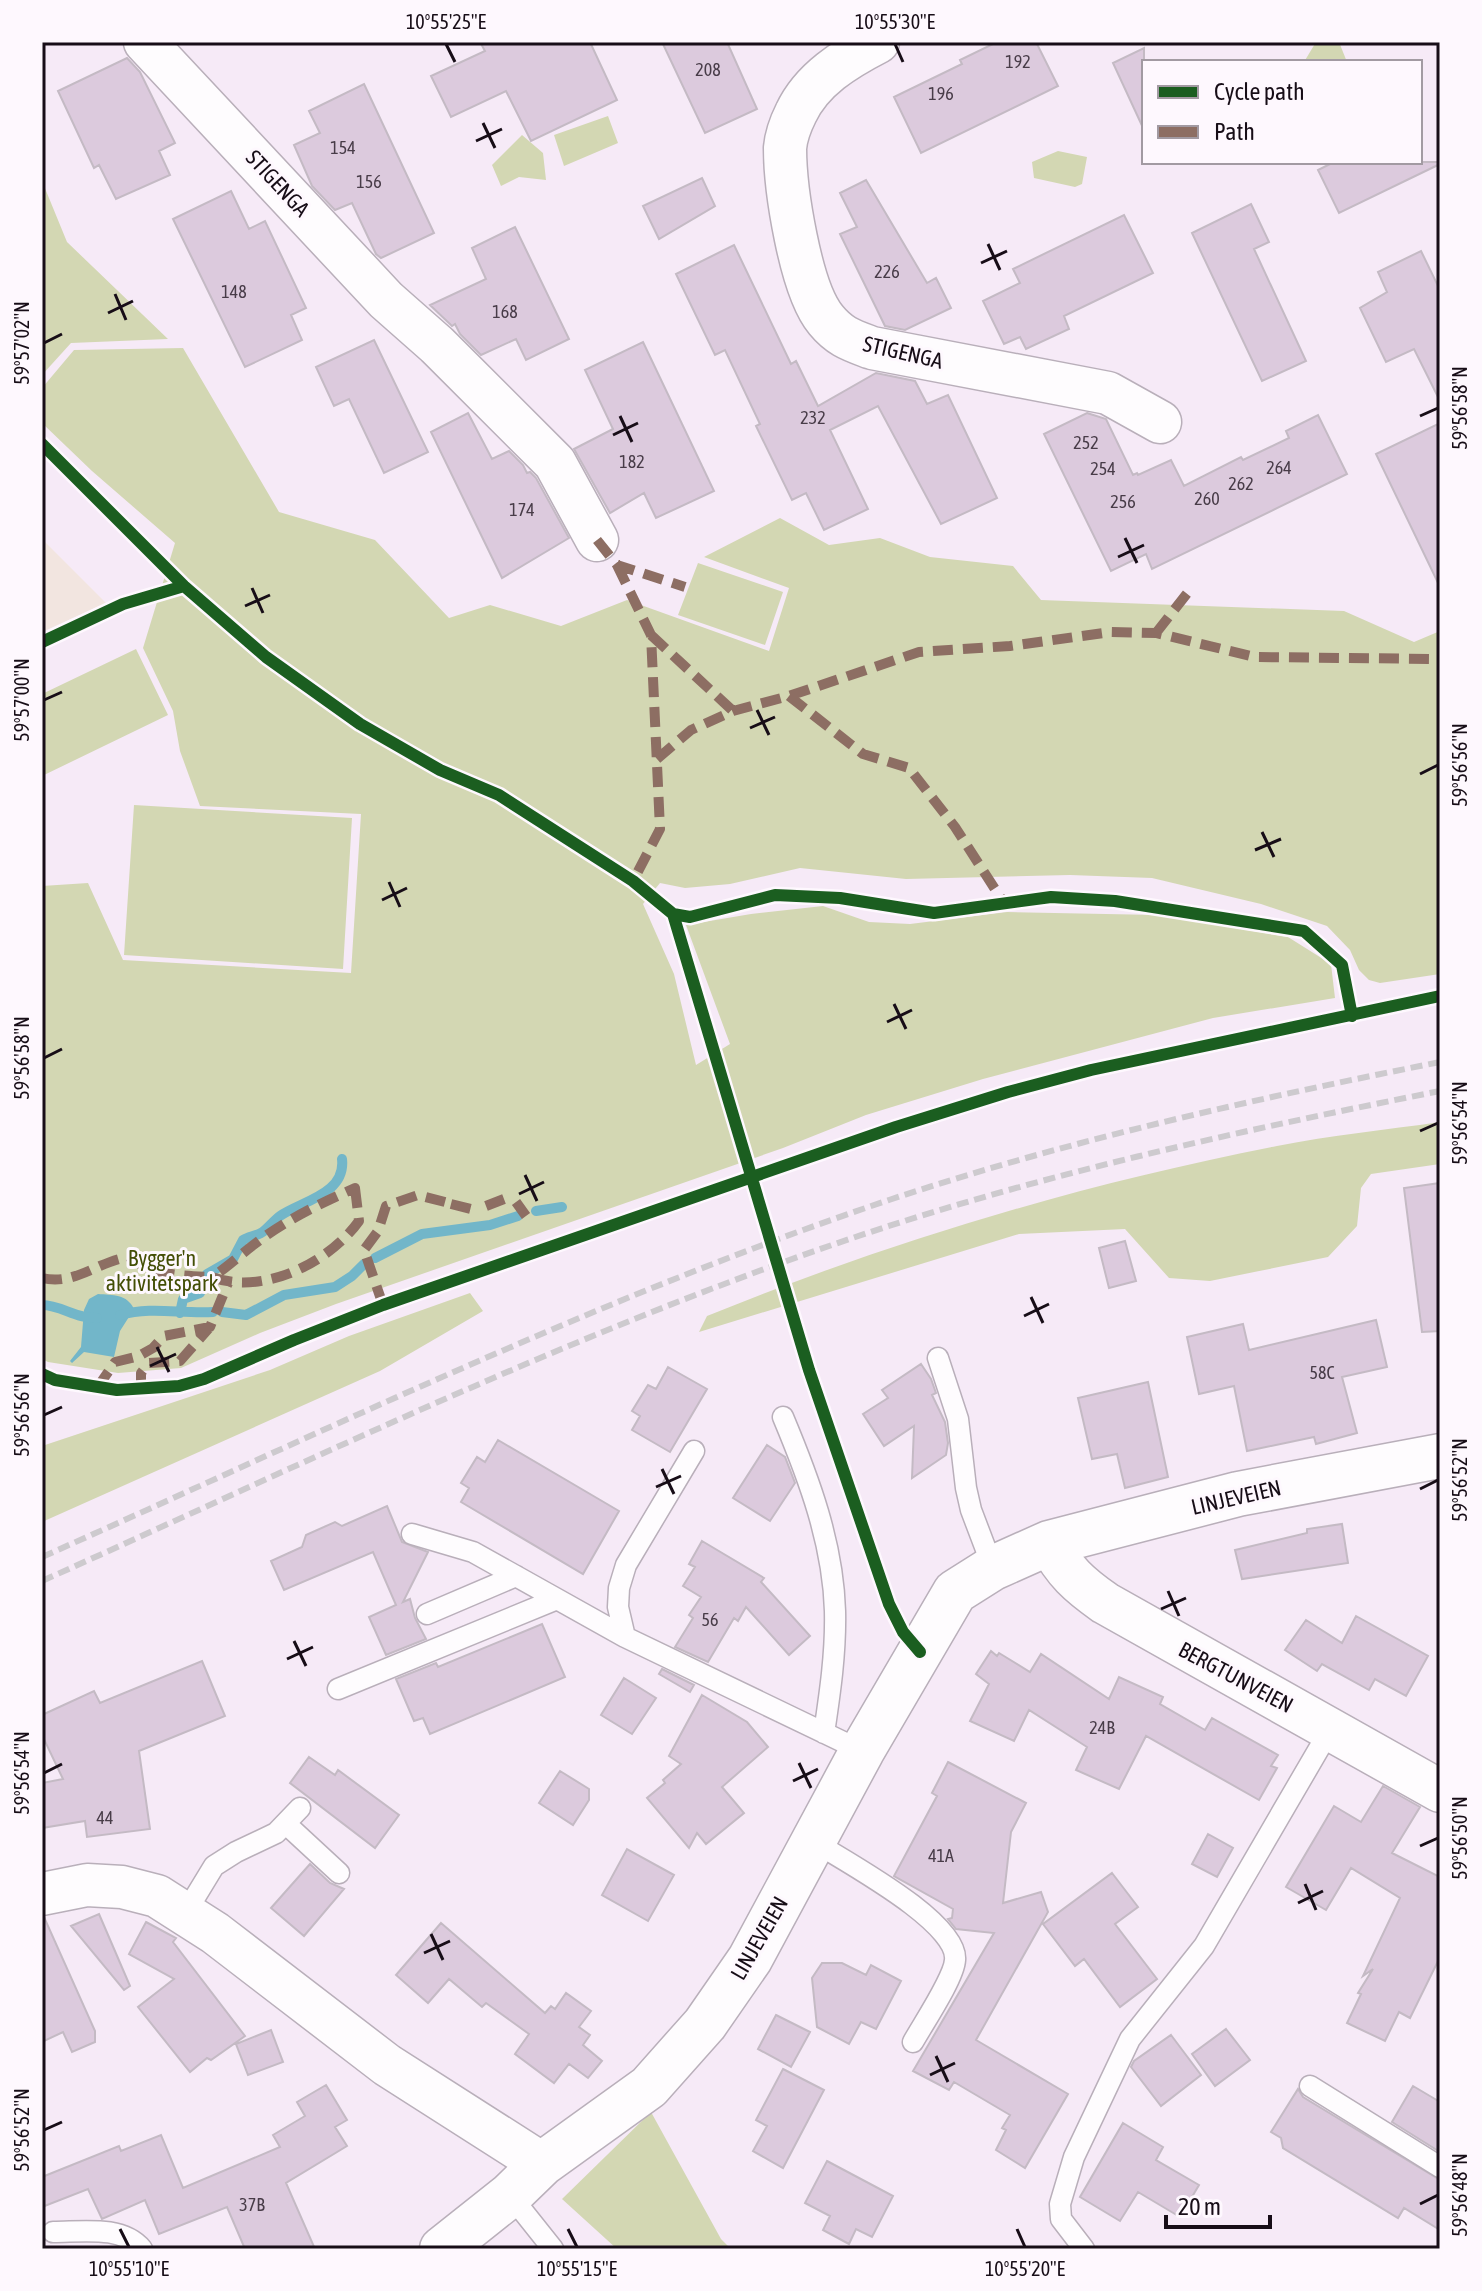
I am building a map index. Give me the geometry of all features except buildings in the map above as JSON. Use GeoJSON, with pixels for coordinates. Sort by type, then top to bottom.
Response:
{"type":"FeatureCollection","features":[{"type":"Feature","properties":{"kind":"street","name":"STIGENGA"},"geometry":{"type":"LineString","coordinates":[[145,42],[386,300],[437,345],[555,463],[597,540]]}},
{"type":"Feature","properties":{"kind":"street","name":"STIGENGA"},"geometry":{"type":"LineString","coordinates":[[878,42],[852,55],[808,92],[796,113],[785,144],[792,212],[801,259],[815,302],[824,317],[842,337],[872,348],[1108,393],[1160,422]]}},
{"type":"Feature","properties":{"kind":"street","name":"LINJEVEIEN"},"geometry":{"type":"LineString","coordinates":[[442,2249],[510,2195],[542,2164],[649,2087],[705,2024],[750,1959],[813,1841],[843,1742],[955,1592],[993,1568],[1049,1543],[1238,1494],[1440,1456]]}},
{"type":"Feature","properties":{"kind":"street","name":"BERGTUNVEIEN"},"geometry":{"type":"LineString","coordinates":[[1049,1543],[1076,1583],[1105,1603],[1440,1791]]}},
{"type":"Feature","properties":{"kind":"street"},"geometry":{"type":"LineString","coordinates":[[42,1894],[87,1885],[122,1887],[157,1896],[186,1912],[272,1975],[387,2065],[542,2164]]}},
{"type":"Feature","properties":{"kind":"lane"},"geometry":{"type":"LineString","coordinates":[[938,1358],[958,1419],[971,1510],[993,1568]]}},
{"type":"Feature","properties":{"kind":"lane"},"geometry":{"type":"LineString","coordinates":[[783,1417],[809,1480],[832,1572],[843,1742]]}},
{"type":"Feature","properties":{"kind":"lane"},"geometry":{"type":"LineString","coordinates":[[625,1637],[618,1607],[619,1588],[626,1565],[694,1451]]}},
{"type":"Feature","properties":{"kind":"lane"},"geometry":{"type":"LineString","coordinates":[[412,1534],[473,1552],[625,1637],[843,1742]]}},
{"type":"Feature","properties":{"kind":"lane"},"geometry":{"type":"LineString","coordinates":[[427,1614],[516,1576]]}},
{"type":"Feature","properties":{"kind":"lane"},"geometry":{"type":"LineString","coordinates":[[338,1689],[557,1599]]}},
{"type":"Feature","properties":{"kind":"lane"},"geometry":{"type":"LineString","coordinates":[[1084,2249],[1061,2219],[1060,2204],[1074,2157],[1111,2078],[1130,2039],[1204,1946],[1331,1728]]}},
{"type":"Feature","properties":{"kind":"lane"},"geometry":{"type":"LineString","coordinates":[[186,1912],[214,1866],[276,1833],[293,1816],[339,1873]]}},
{"type":"Feature","properties":{"kind":"lane"},"geometry":{"type":"LineString","coordinates":[[813,1841],[929,1917],[954,1949],[955,1966],[913,2042]]}},
{"type":"Feature","properties":{"kind":"lane"},"geometry":{"type":"LineString","coordinates":[[1310,2086],[1440,2167]]}},
{"type":"Feature","properties":{"kind":"lane"},"geometry":{"type":"LineString","coordinates":[[510,2195],[553,2249]]}},
{"type":"Feature","properties":{"kind":"lane"},"geometry":{"type":"LineString","coordinates":[[53,2232],[113,2233],[126,2236],[142,2249]]}},
{"type":"Feature","properties":{"kind":"shaded area"},"geometry":{"type":"Polygon","coordinates":[[[42,539],[106,603],[42,632],[42,539]]]}},
{"type":"Feature","properties":{"kind":"green space"},"geometry":{"type":"Polygon","coordinates":[[[1316,42],[1339,42],[1346,60],[1305,60],[1316,42]]]}},
{"type":"Feature","properties":{"kind":"green space"},"geometry":{"type":"Polygon","coordinates":[[[608,116],[618,143],[564,166],[554,135],[608,116]]]}},
{"type":"Feature","properties":{"kind":"green space"},"geometry":{"type":"Polygon","coordinates":[[[522,135],[543,153],[546,180],[519,177],[501,186],[492,165],[522,135]]]}},
{"type":"Feature","properties":{"kind":"green space"},"geometry":{"type":"Polygon","coordinates":[[[1058,151],[1087,157],[1082,184],[1075,187],[1034,178],[1032,162],[1058,151]]]}},
{"type":"Feature","properties":{"kind":"green space"},"geometry":{"type":"Polygon","coordinates":[[[42,181],[67,242],[168,339],[71,343],[42,375],[42,181]]]}},
{"type":"Feature","properties":{"kind":"green space","name":"Bygger'n aktivitetspark"},"geometry":{"type":"Polygon","coordinates":[[[183,348],[279,512],[375,540],[449,618],[490,605],[561,626],[627,600],[769,651],[789,588],[704,557],[780,518],[829,545],[880,538],[930,557],[1013,566],[1041,600],[1344,611],[1414,642],[1440,631],[1440,974],[1380,983],[1369,980],[1359,970],[1350,950],[1327,926],[1261,904],[1152,878],[1070,875],[906,879],[800,868],[730,884],[685,888],[660,883],[643,904],[674,974],[696,1065],[730,1044],[686,925],[823,906],[869,922],[910,924],[1007,912],[1157,915],[1288,937],[1331,964],[1335,998],[1213,1018],[983,1079],[866,1115],[783,1148],[336,1304],[181,1368],[118,1373],[48,1362],[42,1359],[42,886],[88,883],[123,960],[351,973],[361,814],[200,806],[180,751],[173,711],[143,648],[175,543],[42,423],[42,388],[74,350],[183,348]]]}},
{"type":"Feature","properties":{"kind":"green space"},"geometry":{"type":"Polygon","coordinates":[[[698,563],[783,592],[765,645],[678,615],[698,563]]]}},
{"type":"Feature","properties":{"kind":"green space"},"geometry":{"type":"Polygon","coordinates":[[[136,649],[168,715],[42,776],[42,694],[136,649]]]}},
{"type":"Feature","properties":{"kind":"green space"},"geometry":{"type":"Polygon","coordinates":[[[134,805],[352,818],[343,969],[124,955],[134,805]]]}},
{"type":"Feature","properties":{"kind":"green space"},"geometry":{"type":"Polygon","coordinates":[[[1440,1122],[1440,1164],[1371,1174],[1361,1188],[1357,1226],[1328,1257],[1210,1281],[1169,1278],[1125,1229],[1019,1234],[699,1332],[707,1316],[846,1263],[988,1217],[1204,1161],[1277,1146],[1440,1122]]]}},
{"type":"Feature","properties":{"kind":"green space"},"geometry":{"type":"Polygon","coordinates":[[[470,1293],[483,1311],[380,1371],[42,1522],[42,1446],[270,1370],[349,1336],[470,1293]]]}},
{"type":"Feature","properties":{"kind":"green space"},"geometry":{"type":"Polygon","coordinates":[[[651,2112],[721,2239],[731,2249],[617,2249],[562,2199],[651,2112]]]}},
{"type":"Feature","properties":{"kind":"water"},"geometry":{"type":"Polygon","coordinates":[[[98,1294],[123,1298],[134,1309],[120,1331],[114,1357],[84,1352],[72,1363],[70,1361],[81,1347],[84,1310],[89,1299],[98,1294]]]}},
{"type":"Feature","properties":{"kind":"waterway"},"geometry":{"type":"LineString","coordinates":[[180,1313],[183,1299],[200,1293],[207,1274],[233,1259],[243,1240],[261,1233],[280,1216],[330,1188],[337,1181],[342,1159]]}},
{"type":"Feature","properties":{"kind":"waterway"},"geometry":{"type":"LineString","coordinates":[[536,1211],[562,1207]]}},
{"type":"Feature","properties":{"kind":"waterway"},"geometry":{"type":"LineString","coordinates":[[375,1258],[422,1234],[490,1225],[518,1216]]}},
{"type":"Feature","properties":{"kind":"waterway"},"geometry":{"type":"LineString","coordinates":[[222,1312],[246,1315],[284,1295],[335,1287],[364,1264]]}},
{"type":"Feature","properties":{"kind":"waterway"},"geometry":{"type":"LineString","coordinates":[[42,1305],[97,1318]]}},
{"type":"Feature","properties":{"kind":"waterway"},"geometry":{"type":"LineString","coordinates":[[120,1315],[155,1311],[213,1312]]}},
{"type":"Feature","properties":{"kind":"railway"},"geometry":{"type":"LineString","coordinates":[[42,1557],[462,1368],[674,1279],[781,1238],[889,1200],[1025,1158],[1231,1106],[1440,1062]]}},
{"type":"Feature","properties":{"kind":"railway"},"geometry":{"type":"LineString","coordinates":[[42,1581],[532,1361],[731,1281],[832,1245],[982,1198],[1133,1158],[1440,1091]]}},
{"type":"Feature","properties":{"kind":"marked path"},"geometry":{"type":"LineString","coordinates":[[597,540],[617,565],[685,587]]}},
{"type":"Feature","properties":{"kind":"marked path"},"geometry":{"type":"LineString","coordinates":[[617,565],[651,635],[660,829],[633,881]]}},
{"type":"Feature","properties":{"kind":"marked path"},"geometry":{"type":"LineString","coordinates":[[1156,633],[1189,591]]}},
{"type":"Feature","properties":{"kind":"marked path"},"geometry":{"type":"LineString","coordinates":[[657,759],[691,730],[733,711],[789,696],[919,652],[1010,646],[1111,632],[1156,633],[1255,657],[1440,659]]}},
{"type":"Feature","properties":{"kind":"marked path"},"geometry":{"type":"LineString","coordinates":[[651,635],[733,711]]}},
{"type":"Feature","properties":{"kind":"marked path"},"geometry":{"type":"LineString","coordinates":[[789,696],[863,754],[909,768],[955,827],[1004,903]]}},
{"type":"Feature","properties":{"kind":"marked path"},"geometry":{"type":"LineString","coordinates":[[355,1188],[359,1221],[330,1250],[312,1262],[273,1279],[231,1282],[212,1277],[279,1227],[355,1188]]}},
{"type":"Feature","properties":{"kind":"marked path"},"geometry":{"type":"LineString","coordinates":[[383,1305],[364,1250],[378,1231],[386,1206],[418,1195],[445,1202]]}},
{"type":"Feature","properties":{"kind":"marked path"},"geometry":{"type":"LineString","coordinates":[[486,1206],[504,1199]]}},
{"type":"Feature","properties":{"kind":"marked path"},"geometry":{"type":"LineString","coordinates":[[516,1202],[526,1216]]}},
{"type":"Feature","properties":{"kind":"marked path"},"geometry":{"type":"LineString","coordinates":[[451,1204],[475,1210]]}},
{"type":"Feature","properties":{"kind":"marked path"},"geometry":{"type":"LineString","coordinates":[[42,1278],[65,1279],[129,1257],[157,1271],[212,1277]]}},
{"type":"Feature","properties":{"kind":"marked path"},"geometry":{"type":"LineString","coordinates":[[97,1388],[115,1362],[139,1356],[153,1348],[164,1336],[210,1327],[228,1283]]}},
{"type":"Feature","properties":{"kind":"marked path"},"geometry":{"type":"LineString","coordinates":[[141,1390],[141,1373],[149,1363],[180,1361],[210,1327]]}},
{"type":"Feature","properties":{"kind":"cycle path"},"geometry":{"type":"LineString","coordinates":[[42,444],[184,586],[266,657],[360,724],[440,770],[499,795],[633,881],[673,914],[809,1370],[889,1604],[903,1632],[920,1652]]}},
{"type":"Feature","properties":{"kind":"cycle path"},"geometry":{"type":"LineString","coordinates":[[42,642],[123,604],[184,586]]}},
{"type":"Feature","properties":{"kind":"cycle path"},"geometry":{"type":"LineString","coordinates":[[673,914],[690,917],[775,895],[840,898],[934,913],[1051,897],[1115,901],[1304,931],[1342,965],[1352,1016]]}},
{"type":"Feature","properties":{"kind":"cycle path"},"geometry":{"type":"LineString","coordinates":[[42,1374],[55,1380],[117,1390],[179,1386],[204,1379],[383,1305],[896,1127],[1008,1092],[1091,1070],[1440,996]]}}]}
